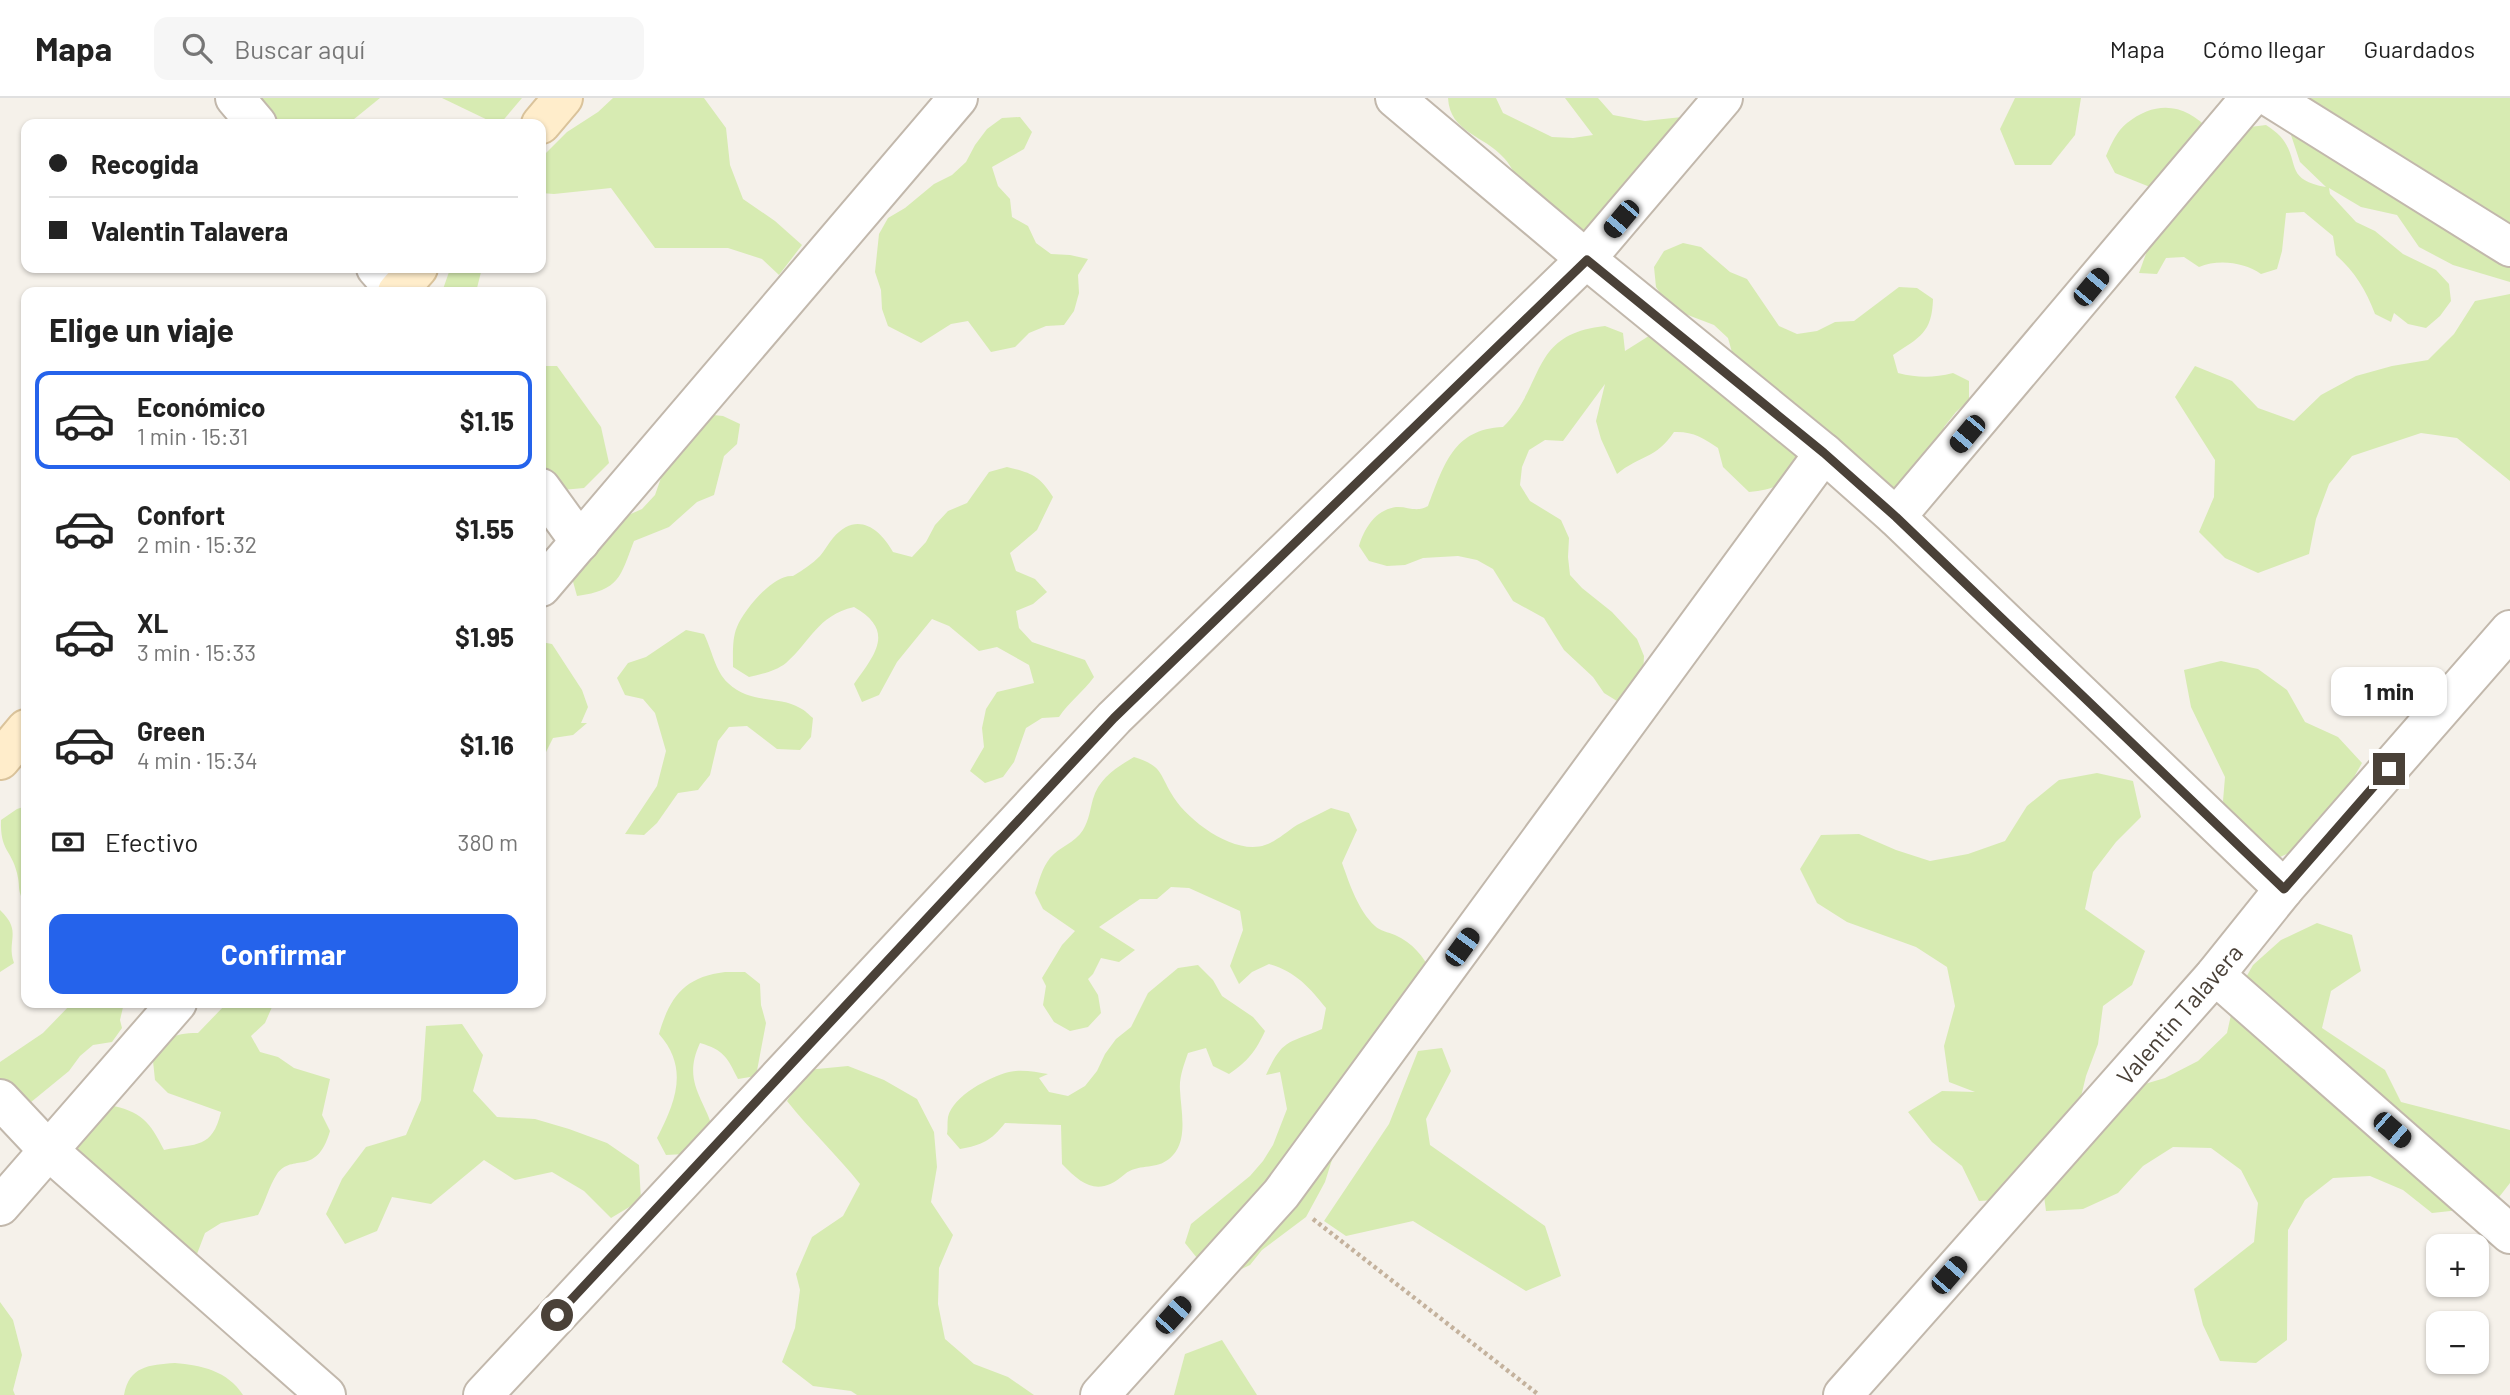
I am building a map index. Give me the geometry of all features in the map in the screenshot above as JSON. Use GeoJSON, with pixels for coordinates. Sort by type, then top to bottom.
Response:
{"type":"FeatureCollection","features":[{"type":"Feature","properties":{"kind":"street"},"geometry":{"type":"LineString","coordinates":[[235,98],[253,119]]}},
{"type":"Feature","properties":{"kind":"street"},"geometry":{"type":"LineString","coordinates":[[545,119],[563,98]]}},
{"type":"Feature","properties":{"kind":"street"},"geometry":{"type":"LineString","coordinates":[[546,581],[958,98]]}},
{"type":"Feature","properties":{"kind":"street"},"geometry":{"type":"LineString","coordinates":[[1395,98],[1587,260],[1824,453],[1896,517],[2284,889]]}},
{"type":"Feature","properties":{"kind":"street"},"geometry":{"type":"LineString","coordinates":[[483,1395],[1114,718],[1587,260],[1723,98]]}},
{"type":"Feature","properties":{"kind":"street"},"geometry":{"type":"LineString","coordinates":[[1896,517],[2250,98]]}},
{"type":"Feature","properties":{"kind":"street"},"geometry":{"type":"LineString","coordinates":[[2271,98],[2510,247]]}},
{"type":"Feature","properties":{"kind":"street"},"geometry":{"type":"LineString","coordinates":[[380,273],[393,287]]}},
{"type":"Feature","properties":{"kind":"street"},"geometry":{"type":"LineString","coordinates":[[401,287],[414,273]]}},
{"type":"Feature","properties":{"kind":"street"},"geometry":{"type":"LineString","coordinates":[[1100,1395],[1281,1194],[1824,453]]}},
{"type":"Feature","properties":{"kind":"street"},"geometry":{"type":"LineString","coordinates":[[546,495],[580,542]]}},
{"type":"Feature","properties":{"kind":"street","name":"Valentin Talavera"},"geometry":{"type":"LineString","coordinates":[[1843,1395],[2215,975],[2284,889],[2510,630]]}},
{"type":"Feature","properties":{"kind":"street"},"geometry":{"type":"LineString","coordinates":[[0,760],[21,735]]}},
{"type":"Feature","properties":{"kind":"street"},"geometry":{"type":"LineString","coordinates":[[2215,975],[2510,1234]]}},
{"type":"Feature","properties":{"kind":"street"},"geometry":{"type":"LineString","coordinates":[[0,1206],[173,1008]]}},
{"type":"Feature","properties":{"kind":"street"},"geometry":{"type":"LineString","coordinates":[[0,1098],[48,1150],[326,1395]]}},
{"type":"Feature","properties":{"kind":"path"},"geometry":{"type":"LineString","coordinates":[[1281,1194],[1539,1395]]}},
{"type":"Feature","properties":{"kind":"green space"},"geometry":{"type":"Polygon","coordinates":[[[247,98],[380,98],[354,119],[246,119],[247,98]]]}},
{"type":"Feature","properties":{"kind":"green space"},"geometry":{"type":"Polygon","coordinates":[[[442,98],[522,98],[504,119],[486,119],[442,98]]]}},
{"type":"Feature","properties":{"kind":"green space"},"geometry":{"type":"Polygon","coordinates":[[[613,98],[704,98],[726,128],[730,165],[743,199],[775,221],[802,245],[779,275],[762,259],[728,248],[655,248],[611,188],[546,193],[546,153],[567,132],[598,112],[613,98]]]}},
{"type":"Feature","properties":{"kind":"green space"},"geometry":{"type":"Polygon","coordinates":[[[1448,98],[1496,98],[1503,113],[1552,137],[1593,135],[1565,98],[1598,98],[1613,115],[1645,121],[1682,117],[1684,153],[1560,253],[1542,247],[1521,187],[1510,165],[1496,150],[1461,126],[1450,110],[1448,98]]]}},
{"type":"Feature","properties":{"kind":"green space"},"geometry":{"type":"Polygon","coordinates":[[[2015,98],[2081,98],[2075,135],[2051,165],[2015,165],[2000,129],[2015,98]]]}},
{"type":"Feature","properties":{"kind":"green space"},"geometry":{"type":"Polygon","coordinates":[[[2295,98],[2510,98],[2510,282],[2453,265],[2419,247],[2397,215],[2361,207],[2329,188],[2330,194],[2356,222],[2375,231],[2403,254],[2436,270],[2449,284],[2451,301],[2440,316],[2426,328],[2408,324],[2394,313],[2391,322],[2375,314],[2359,282],[2336,255],[2333,236],[2304,212],[2286,213],[2277,269],[2261,274],[2231,263],[2214,263],[2199,267],[2184,257],[2166,258],[2157,274],[2139,273],[2152,237],[2150,187],[2115,173],[2106,156],[2120,130],[2138,115],[2160,108],[2171,108],[2192,115],[2211,132],[2266,125],[2280,136],[2286,145],[2298,174],[2312,184],[2326,187],[2300,162],[2288,126],[2295,98]]]}},
{"type":"Feature","properties":{"kind":"green space"},"geometry":{"type":"Polygon","coordinates":[[[1020,117],[1032,132],[1024,149],[992,167],[998,186],[1010,199],[1012,217],[1028,226],[1036,243],[1051,254],[1088,259],[1078,275],[1079,293],[1074,311],[1064,325],[1046,326],[1029,333],[1015,347],[991,352],[968,321],[951,324],[921,343],[888,326],[875,272],[879,234],[888,218],[934,184],[952,175],[966,162],[987,129],[1002,118],[1020,117]]]}},
{"type":"Feature","properties":{"kind":"green space"},"geometry":{"type":"Polygon","coordinates":[[[1683,243],[1701,247],[1730,272],[1747,279],[1779,326],[1797,334],[1817,331],[1835,322],[1854,321],[1899,287],[1917,288],[1933,299],[1930,320],[1923,333],[1893,355],[1898,373],[1926,377],[1953,373],[1969,381],[1969,400],[1944,427],[1940,446],[1915,490],[1881,491],[1772,394],[1763,379],[1733,356],[1728,338],[1714,325],[1680,312],[1666,302],[1656,287],[1654,267],[1664,251],[1683,243]]]}},
{"type":"Feature","properties":{"kind":"green space"},"geometry":{"type":"Polygon","coordinates":[[[449,273],[481,273],[477,287],[444,287],[449,273]]]}},
{"type":"Feature","properties":{"kind":"green space"},"geometry":{"type":"Polygon","coordinates":[[[2510,294],[2510,481],[2457,438],[2421,433],[2352,456],[2329,484],[2316,519],[2309,554],[2258,573],[2225,558],[2199,532],[2214,497],[2215,460],[2175,397],[2195,366],[2232,381],[2258,408],[2294,421],[2321,395],[2356,376],[2428,360],[2454,334],[2475,301],[2510,294]]]}},
{"type":"Feature","properties":{"kind":"green space"},"geometry":{"type":"Polygon","coordinates":[[[1605,326],[1623,333],[1625,351],[1652,334],[1656,342],[1671,354],[1707,364],[1796,455],[1797,473],[1775,487],[1749,492],[1723,467],[1718,448],[1697,436],[1674,432],[1661,447],[1617,474],[1596,421],[1605,384],[1563,441],[1545,440],[1529,450],[1522,467],[1520,485],[1530,501],[1561,520],[1569,538],[1570,575],[1612,612],[1637,639],[1644,656],[1643,676],[1617,701],[1604,693],[1593,677],[1564,650],[1544,618],[1513,601],[1493,569],[1477,560],[1458,556],[1423,558],[1405,565],[1387,566],[1369,561],[1359,546],[1367,527],[1382,512],[1396,507],[1416,509],[1428,506],[1439,477],[1453,452],[1472,434],[1503,427],[1517,411],[1541,364],[1563,339],[1580,331],[1605,326]]]}},
{"type":"Feature","properties":{"kind":"green space"},"geometry":{"type":"Polygon","coordinates":[[[546,366],[557,366],[601,427],[609,463],[584,488],[562,490],[546,475],[546,366]]]}},
{"type":"Feature","properties":{"kind":"green space"},"geometry":{"type":"Polygon","coordinates":[[[704,414],[723,416],[740,424],[737,444],[724,456],[714,495],[697,502],[669,527],[634,541],[621,573],[610,585],[602,590],[577,596],[572,578],[624,517],[642,509],[655,495],[668,458],[704,414]]]}},
{"type":"Feature","properties":{"kind":"green space"},"geometry":{"type":"Polygon","coordinates":[[[1007,467],[1034,476],[1053,497],[1037,530],[1010,553],[1016,571],[1035,579],[1047,592],[1033,604],[1016,611],[1019,628],[1032,642],[1085,660],[1094,677],[1059,717],[1042,718],[1026,728],[1014,762],[1003,777],[985,783],[970,771],[984,747],[982,728],[986,709],[997,692],[1034,683],[1029,665],[997,647],[979,651],[949,626],[932,619],[897,662],[879,695],[862,702],[854,684],[874,653],[878,634],[875,625],[867,616],[854,607],[831,616],[795,655],[778,668],[749,677],[733,667],[735,631],[760,594],[777,581],[793,576],[814,562],[842,530],[858,524],[874,529],[893,552],[912,557],[948,511],[967,503],[989,472],[1007,467]]]}},
{"type":"Feature","properties":{"kind":"green space"},"geometry":{"type":"Polygon","coordinates":[[[686,630],[704,634],[720,673],[737,690],[755,697],[792,704],[813,718],[811,737],[800,750],[777,749],[747,726],[729,727],[718,741],[710,775],[698,790],[678,793],[657,823],[644,835],[625,834],[657,786],[666,751],[655,713],[643,699],[625,695],[617,678],[628,663],[646,657],[686,630]]]}},
{"type":"Feature","properties":{"kind":"green space"},"geometry":{"type":"Polygon","coordinates":[[[546,643],[552,644],[582,690],[588,707],[581,723],[587,723],[573,735],[553,738],[546,752],[546,643]]]}},
{"type":"Feature","properties":{"kind":"green space"},"geometry":{"type":"Polygon","coordinates":[[[2221,661],[2258,669],[2287,690],[2305,722],[2338,737],[2362,763],[2345,793],[2318,818],[2298,849],[2264,864],[2234,838],[2223,801],[2225,777],[2191,707],[2184,670],[2221,661]]]}},
{"type":"Feature","properties":{"kind":"green space"},"geometry":{"type":"Polygon","coordinates":[[[1134,757],[1158,770],[1187,814],[1212,833],[1239,845],[1265,845],[1331,808],[1349,813],[1357,830],[1342,863],[1359,905],[1377,928],[1412,946],[1432,973],[1336,1147],[1325,1182],[1306,1217],[1262,1250],[1250,1265],[1233,1273],[1197,1258],[1185,1243],[1191,1224],[1250,1176],[1273,1145],[1287,1109],[1280,1072],[1266,1075],[1282,1048],[1322,1029],[1326,1008],[1301,981],[1287,971],[1269,964],[1252,972],[1239,984],[1230,966],[1243,930],[1240,911],[1189,888],[1171,887],[1157,899],[1140,899],[1099,927],[1135,950],[1119,962],[1101,958],[1088,979],[1098,995],[1101,1013],[1088,1027],[1070,1031],[1054,1022],[1043,1005],[1046,986],[1042,978],[1062,945],[1075,931],[1043,909],[1035,893],[1050,858],[1083,830],[1093,799],[1104,779],[1134,757]]]}},
{"type":"Feature","properties":{"kind":"green space"},"geometry":{"type":"Polygon","coordinates":[[[2097,773],[2133,781],[2141,817],[2116,842],[2093,872],[2085,909],[2145,951],[2132,985],[2103,1006],[2098,1044],[2086,1076],[2077,1113],[2128,1089],[2165,1078],[2198,1061],[2227,1033],[2235,997],[2253,965],[2281,940],[2317,923],[2352,935],[2361,971],[2331,991],[2322,1028],[2385,1070],[2401,1102],[2510,1130],[2510,1183],[2482,1219],[2469,1209],[2432,1213],[2403,1190],[2370,1176],[2333,1178],[2305,1200],[2288,1230],[2287,1340],[2256,1363],[2220,1361],[2203,1325],[2194,1289],[2254,1242],[2258,1203],[2241,1170],[2211,1148],[2173,1147],[2143,1166],[2118,1193],[2083,1209],[2046,1211],[2041,1174],[2015,1199],[1979,1201],[1962,1166],[1932,1142],[1908,1112],[1942,1091],[1975,1092],[1949,1082],[1944,1046],[1955,1006],[1947,967],[1916,947],[1847,922],[1817,903],[1800,869],[1821,835],[1859,834],[1930,861],[1968,854],[2005,841],[2027,806],[2059,780],[2097,773]]]}},
{"type":"Feature","properties":{"kind":"green space"},"geometry":{"type":"Polygon","coordinates":[[[21,808],[21,894],[15,865],[4,844],[1,830],[1,820],[21,808]]]}},
{"type":"Feature","properties":{"kind":"green space"},"geometry":{"type":"Polygon","coordinates":[[[0,910],[11,924],[14,963],[0,972],[0,910]]]}},
{"type":"Feature","properties":{"kind":"green space"},"geometry":{"type":"Polygon","coordinates":[[[1198,965],[1213,980],[1222,996],[1253,1017],[1265,1031],[1250,1056],[1229,1074],[1213,1066],[1206,1048],[1188,1053],[1180,1080],[1181,1138],[1174,1155],[1166,1161],[1130,1171],[1116,1181],[1099,1187],[1084,1183],[1062,1164],[1061,1125],[1005,1123],[986,1141],[960,1149],[947,1134],[951,1109],[964,1095],[982,1083],[1009,1072],[1048,1074],[1039,1078],[1049,1092],[1068,1096],[1085,1086],[1116,1039],[1131,1027],[1148,993],[1178,968],[1198,965]]]}},
{"type":"Feature","properties":{"kind":"green space"},"geometry":{"type":"Polygon","coordinates":[[[725,972],[745,972],[760,984],[761,1005],[766,1023],[756,1076],[738,1079],[724,1055],[715,1048],[700,1043],[693,1068],[694,1079],[714,1132],[685,1154],[666,1155],[657,1138],[674,1098],[677,1072],[674,1059],[659,1034],[663,1021],[674,999],[689,984],[699,978],[725,972]]]}},
{"type":"Feature","properties":{"kind":"green space"},"geometry":{"type":"Polygon","coordinates":[[[67,1008],[123,1008],[120,1020],[122,1028],[112,1042],[93,1045],[69,1071],[25,1107],[0,1113],[0,1062],[43,1033],[67,1008]]]}},
{"type":"Feature","properties":{"kind":"green space"},"geometry":{"type":"Polygon","coordinates":[[[222,1008],[272,1008],[265,1023],[251,1036],[260,1052],[278,1057],[294,1068],[330,1079],[322,1115],[330,1131],[318,1154],[304,1162],[283,1168],[277,1174],[258,1215],[221,1223],[205,1233],[192,1267],[76,1149],[84,1132],[109,1105],[137,1114],[149,1125],[164,1150],[194,1145],[208,1138],[213,1133],[221,1112],[168,1093],[155,1080],[153,1061],[162,1047],[175,1036],[198,1033],[222,1008]]]}},
{"type":"Feature","properties":{"kind":"green space"},"geometry":{"type":"Polygon","coordinates":[[[462,1024],[483,1055],[473,1091],[497,1117],[535,1119],[607,1143],[639,1165],[641,1200],[611,1218],[584,1191],[552,1172],[515,1180],[484,1160],[431,1204],[392,1197],[377,1231],[345,1244],[326,1214],[342,1179],[366,1147],[406,1135],[421,1100],[426,1026],[462,1024]]]}},
{"type":"Feature","properties":{"kind":"green space"},"geometry":{"type":"Polygon","coordinates":[[[1442,1048],[1451,1071],[1426,1119],[1430,1145],[1545,1226],[1561,1276],[1526,1291],[1413,1221],[1346,1236],[1324,1221],[1389,1124],[1418,1051],[1442,1048]]]}},
{"type":"Feature","properties":{"kind":"green space"},"geometry":{"type":"Polygon","coordinates":[[[848,1066],[884,1080],[917,1099],[934,1132],[937,1167],[931,1202],[953,1235],[939,1268],[938,1304],[945,1339],[974,1364],[1008,1377],[1034,1395],[857,1395],[851,1391],[813,1386],[782,1362],[795,1328],[800,1290],[796,1274],[812,1237],[843,1216],[860,1184],[787,1101],[807,1070],[848,1066]]]}},
{"type":"Feature","properties":{"kind":"green space"},"geometry":{"type":"Polygon","coordinates":[[[0,1302],[13,1320],[22,1355],[13,1390],[15,1395],[0,1395],[0,1302]]]}},
{"type":"Feature","properties":{"kind":"green space"},"geometry":{"type":"Polygon","coordinates":[[[1222,1340],[1257,1395],[1174,1395],[1185,1354],[1222,1340]]]}},
{"type":"Feature","properties":{"kind":"green space"},"geometry":{"type":"Polygon","coordinates":[[[175,1363],[194,1365],[222,1375],[243,1395],[124,1395],[130,1378],[135,1373],[149,1366],[175,1363]]]}},
{"type":"Feature","properties":{"kind":"route"},"geometry":{"type":"LineString","coordinates":[[557,1315],[1114,718],[1587,260],[1824,453],[1896,517],[2284,889],[2389,769]]}}]}
